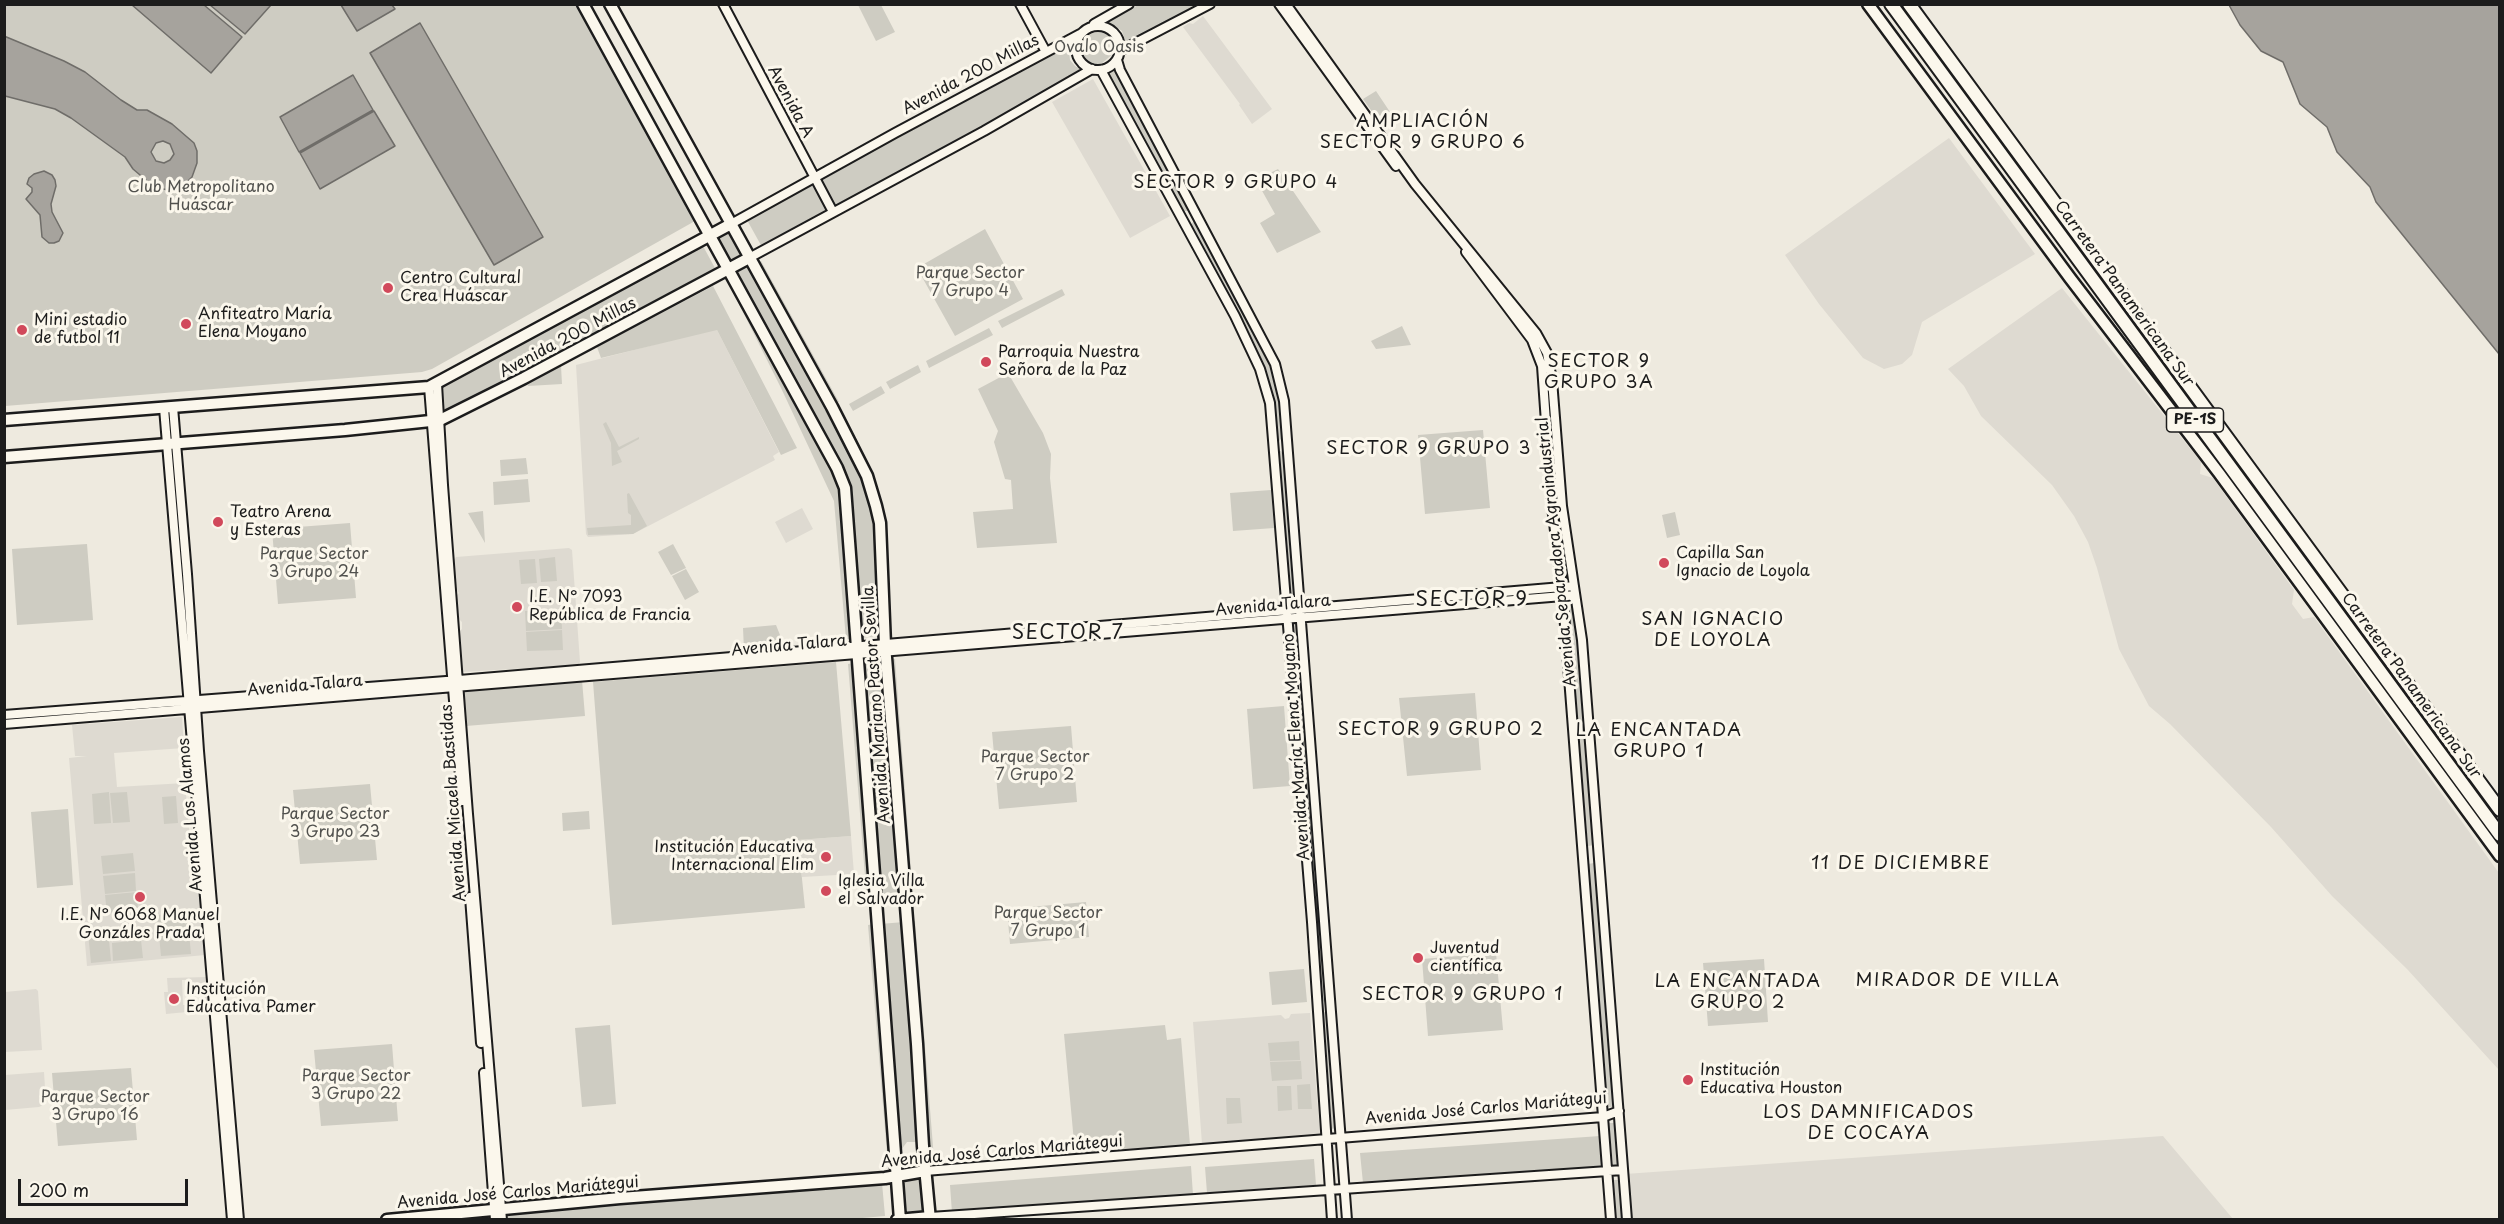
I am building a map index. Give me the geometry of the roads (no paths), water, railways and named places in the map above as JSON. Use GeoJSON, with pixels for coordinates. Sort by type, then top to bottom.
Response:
{"type":"FeatureCollection","features":[{"type":"Feature","properties":{"kind":"highway","name":"Carretera Panamericana Sur"},"geometry":{"type":"LineString","coordinates":[[1891,4],[2499,835]]}},
{"type":"Feature","properties":{"kind":"highway","name":"Carretera Panamericana Sur"},"geometry":{"type":"LineString","coordinates":[[1909,4],[2499,810]]}},
{"type":"Feature","properties":{"kind":"main road","name":"Avenida Mariano Pastor Sevilla"},"geometry":{"type":"LineString","coordinates":[[583,4],[706,234],[728,269],[842,478],[846,495],[855,650],[899,1219]]}},
{"type":"Feature","properties":{"kind":"main road","name":"Avenida Mariano Pastor Sevilla"},"geometry":{"type":"LineString","coordinates":[[610,4],[832,407],[867,476],[880,524],[886,648],[930,1218]]}},
{"type":"Feature","properties":{"kind":"main road"},"geometry":{"type":"LineString","coordinates":[[1868,4],[2070,278],[2219,473],[2499,856]]}},
{"type":"Feature","properties":{"kind":"main road","name":"Avenida 200 Millas"},"geometry":{"type":"LineString","coordinates":[[4,420],[433,386],[706,234],[731,224]]}},
{"type":"Feature","properties":{"kind":"main road","name":"Avenida 200 Millas"},"geometry":{"type":"LineString","coordinates":[[4,457],[435,421],[525,378],[749,258]]}},
{"type":"Feature","properties":{"kind":"main road","name":"Avenida José Carlos Mariátegui"},"geometry":{"type":"LineString","coordinates":[[387,1220],[498,1215],[585,1201],[925,1171]]}},
{"type":"Feature","properties":{"kind":"main road"},"geometry":{"type":"LineString","coordinates":[[899,1219],[930,1218]]}},
{"type":"Feature","properties":{"kind":"street","name":"Avenida A"},"geometry":{"type":"LineString","coordinates":[[723,4],[834,212]]}},
{"type":"Feature","properties":{"kind":"street"},"geometry":{"type":"LineString","coordinates":[[1020,4],[1046,52]]}},
{"type":"Feature","properties":{"kind":"street"},"geometry":{"type":"LineString","coordinates":[[1088,28],[1102,26],[1111,30],[1119,41],[1120,51],[1117,60],[1110,67],[1101,70],[1083,65],[1076,52],[1076,43],[1080,34],[1088,28],[1130,4]]}},
{"type":"Feature","properties":{"kind":"street"},"geometry":{"type":"LineString","coordinates":[[1120,51],[1210,4]]}},
{"type":"Feature","properties":{"kind":"street","name":"Avenida Separadora Agroindustrial"},"geometry":{"type":"LineString","coordinates":[[1279,4],[1387,153],[1467,253],[1536,347],[1542,366],[1552,507],[1563,592],[1611,1220]]}},
{"type":"Feature","properties":{"kind":"street","name":"Avenida Separadora Agroindustrial"},"geometry":{"type":"LineString","coordinates":[[1286,4],[1415,184],[1498,284],[1542,344],[1550,364],[1563,506],[1582,640],[1627,1220]]}},
{"type":"Feature","properties":{"kind":"street","name":"Avenida 200 Millas"},"geometry":{"type":"LineString","coordinates":[[731,224],[816,179],[894,133],[1080,34]]}},
{"type":"Feature","properties":{"kind":"street","name":"Avenida María Elena Moyano"},"geometry":{"type":"LineString","coordinates":[[1117,60],[1120,70],[1275,364],[1284,402],[1347,1220]]}},
{"type":"Feature","properties":{"kind":"street","name":"Avenida 200 Millas"},"geometry":{"type":"LineString","coordinates":[[749,258],[984,131],[1092,69]]}},
{"type":"Feature","properties":{"kind":"street","name":"Avenida María Elena Moyano"},"geometry":{"type":"LineString","coordinates":[[1101,70],[1182,216],[1260,369],[1270,403],[1328,1139],[1332,1220]]}},
{"type":"Feature","properties":{"kind":"street","name":"Avenida Micaela Bastidas"},"geometry":{"type":"LineString","coordinates":[[433,386],[498,1215]]}},
{"type":"Feature","properties":{"kind":"street","name":"Avenida Los Alamos"},"geometry":{"type":"LineString","coordinates":[[168,408],[232,1220]]}},
{"type":"Feature","properties":{"kind":"street","name":"Avenida Talara"},"geometry":{"type":"LineString","coordinates":[[4,715],[191,704],[1575,591]]}},
{"type":"Feature","properties":{"kind":"street","name":"Avenida Talara"},"geometry":{"type":"LineString","coordinates":[[4,724],[191,704]]}},
{"type":"Feature","properties":{"kind":"street","name":"Avenida Los Alamos"},"geometry":{"type":"LineString","coordinates":[[191,704],[239,1220]]}},
{"type":"Feature","properties":{"kind":"street","name":"Avenida José Carlos Mariátegui"},"geometry":{"type":"LineString","coordinates":[[925,1171],[1603,1117],[1619,1111]]}},
{"type":"Feature","properties":{"kind":"street"},"geometry":{"type":"LineString","coordinates":[[930,1218],[1623,1170]]}},
{"type":"Feature","properties":{"kind":"place","name":"Centro Cultural Crea Huáscar"},"geometry":{"type":"Point","coordinates":[388,288]}},
{"type":"Feature","properties":{"kind":"place","name":"Anfiteatro María Elena Moyano"},"geometry":{"type":"Point","coordinates":[186,324]}},
{"type":"Feature","properties":{"kind":"place","name":"Mini estadio de futbol 11"},"geometry":{"type":"Point","coordinates":[22,330]}},
{"type":"Feature","properties":{"kind":"place","name":"Parroquia Nuestra Señora de la Paz"},"geometry":{"type":"Point","coordinates":[986,362]}},
{"type":"Feature","properties":{"kind":"place","name":"Teatro Arena y Esteras"},"geometry":{"type":"Point","coordinates":[218,522]}},
{"type":"Feature","properties":{"kind":"place","name":"Capilla San Ignacio de Loyola"},"geometry":{"type":"Point","coordinates":[1664,563]}},
{"type":"Feature","properties":{"kind":"place","name":"I.E. N° 7093 República de Francia"},"geometry":{"type":"Point","coordinates":[517,607]}},
{"type":"Feature","properties":{"kind":"place","name":"Institución Educativa Internacional Elim"},"geometry":{"type":"Point","coordinates":[826,857]}},
{"type":"Feature","properties":{"kind":"place","name":"Iglesia Villa el Salvador"},"geometry":{"type":"Point","coordinates":[826,891]}},
{"type":"Feature","properties":{"kind":"place","name":"I.E. N° 6068 Manuel Gonzáles Prada"},"geometry":{"type":"Point","coordinates":[140,897]}},
{"type":"Feature","properties":{"kind":"place","name":"Juventud científica"},"geometry":{"type":"Point","coordinates":[1418,958]}},
{"type":"Feature","properties":{"kind":"place","name":"Institución Educativa Pamer"},"geometry":{"type":"Point","coordinates":[174,999]}},
{"type":"Feature","properties":{"kind":"place","name":"Institución Educativa Houston"},"geometry":{"type":"Point","coordinates":[1688,1080]}},
{"type":"Feature","properties":{"kind":"district","name":"AMPLIACIÓN SECTOR 9 GRUPO 6"},"geometry":{"type":"Point","coordinates":[1423,132]}},
{"type":"Feature","properties":{"kind":"district","name":"SECTOR 9 GRUPO 4"},"geometry":{"type":"Point","coordinates":[1236,183]}},
{"type":"Feature","properties":{"kind":"district","name":"SECTOR 9 GRUPO 3A"},"geometry":{"type":"Point","coordinates":[1599,372]}},
{"type":"Feature","properties":{"kind":"district","name":"SECTOR 9 GRUPO 3"},"geometry":{"type":"Point","coordinates":[1429,449]}},
{"type":"Feature","properties":{"kind":"district","name":"SECTOR 9"},"geometry":{"type":"Point","coordinates":[1472,600]}},
{"type":"Feature","properties":{"kind":"district","name":"SAN IGNACIO DE LOYOLA"},"geometry":{"type":"Point","coordinates":[1713,630]}},
{"type":"Feature","properties":{"kind":"district","name":"SECTOR 7"},"geometry":{"type":"Point","coordinates":[1068,633]}},
{"type":"Feature","properties":{"kind":"district","name":"SECTOR 9 GRUPO 2"},"geometry":{"type":"Point","coordinates":[1441,730]}},
{"type":"Feature","properties":{"kind":"district","name":"LA ENCANTADA GRUPO 1"},"geometry":{"type":"Point","coordinates":[1659,741]}},
{"type":"Feature","properties":{"kind":"district","name":"11 DE DICIEMBRE"},"geometry":{"type":"Point","coordinates":[1901,864]}},
{"type":"Feature","properties":{"kind":"district","name":"MIRADOR DE VILLA"},"geometry":{"type":"Point","coordinates":[1958,981]}},
{"type":"Feature","properties":{"kind":"district","name":"LA ENCANTADA GRUPO 2"},"geometry":{"type":"Point","coordinates":[1738,992]}},
{"type":"Feature","properties":{"kind":"district","name":"SECTOR 9 GRUPO 1"},"geometry":{"type":"Point","coordinates":[1463,995]}},
{"type":"Feature","properties":{"kind":"district","name":"LOS DAMNIFICADOS DE COCAYA"},"geometry":{"type":"Point","coordinates":[1869,1123]}},
{"type":"Feature","properties":{"kind":"park label","name":"Ovalo Oasis"},"geometry":{"type":"Point","coordinates":[1099,48]}},
{"type":"Feature","properties":{"kind":"park label","name":"Club Metropolitano Huáscar"},"geometry":{"type":"Point","coordinates":[201,197]}},
{"type":"Feature","properties":{"kind":"park label","name":"Parque Sector 7 Grupo 4"},"geometry":{"type":"Point","coordinates":[970,283]}},
{"type":"Feature","properties":{"kind":"park label","name":"Parque Sector 3 Grupo 24"},"geometry":{"type":"Point","coordinates":[314,564]}},
{"type":"Feature","properties":{"kind":"park label","name":"Parque Sector 7 Grupo 2"},"geometry":{"type":"Point","coordinates":[1035,767]}},
{"type":"Feature","properties":{"kind":"park label","name":"Parque Sector 3 Grupo 23"},"geometry":{"type":"Point","coordinates":[335,824]}},
{"type":"Feature","properties":{"kind":"park label","name":"Parque Sector 7 Grupo 1"},"geometry":{"type":"Point","coordinates":[1048,923]}},
{"type":"Feature","properties":{"kind":"park label","name":"Parque Sector 3 Grupo 22"},"geometry":{"type":"Point","coordinates":[356,1086]}},
{"type":"Feature","properties":{"kind":"park label","name":"Parque Sector 3 Grupo 16"},"geometry":{"type":"Point","coordinates":[95,1107]}}]}
